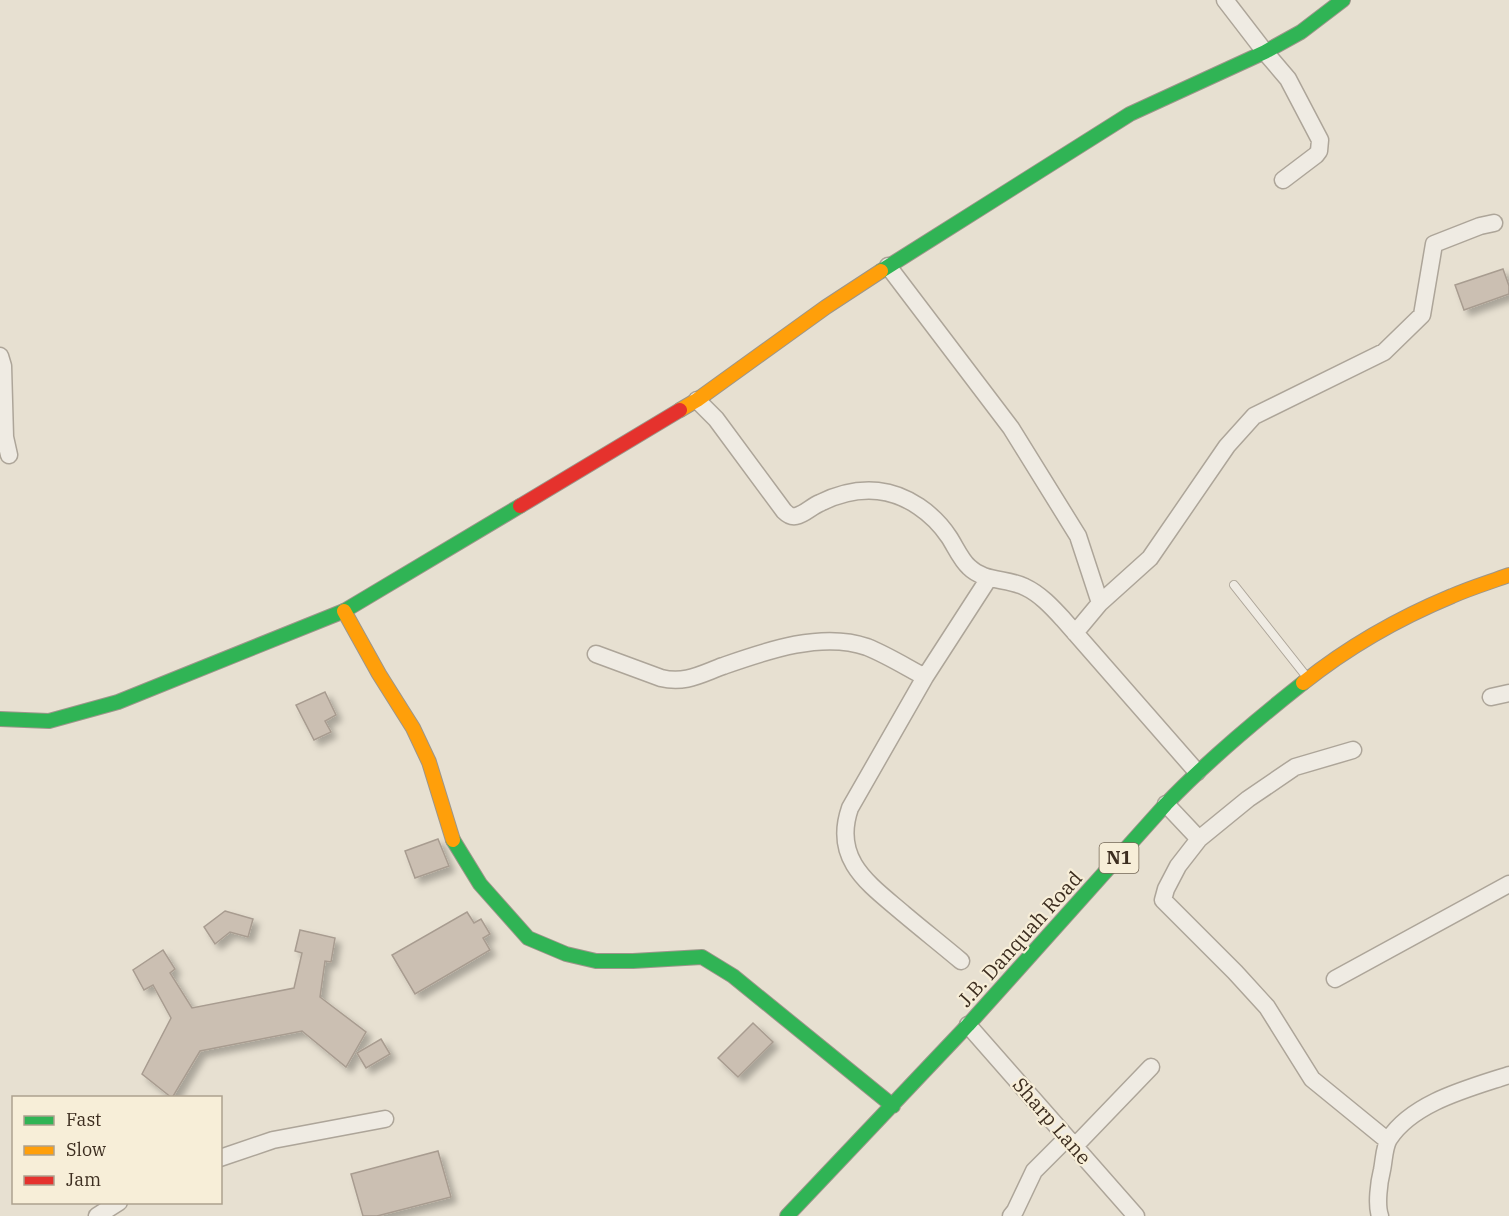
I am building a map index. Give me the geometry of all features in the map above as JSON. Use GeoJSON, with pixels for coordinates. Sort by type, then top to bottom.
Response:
{"type":"FeatureCollection","features":[{"type":"Feature","properties":{"kind":"main road"},"geometry":{"type":"LineString","coordinates":[[0,719],[49,721],[118,702],[344,611],[697,400],[826,307],[888,266],[1130,114],[1265,52],[1301,32],[1343,0]]}},
{"type":"Feature","properties":{"kind":"main road","name":"J.B. Danquah Road"},"geometry":{"type":"LineString","coordinates":[[787,1216],[968,1025],[1197,772],[1308,678],[1364,640],[1453,595],[1509,575]]}},
{"type":"Feature","properties":{"kind":"main road"},"geometry":{"type":"LineString","coordinates":[[344,611],[379,674],[413,728],[429,762],[453,840],[480,884],[528,938],[566,954],[596,961],[702,957],[734,976],[893,1106]]}},
{"type":"Feature","properties":{"kind":"street"},"geometry":{"type":"LineString","coordinates":[[1225,0],[1288,79],[1320,140],[1319,151],[1316,155],[1283,180]]}},
{"type":"Feature","properties":{"kind":"street"},"geometry":{"type":"LineString","coordinates":[[1075,633],[1100,603],[1150,558],[1227,446],[1254,416],[1384,352],[1422,315],[1434,244],[1494,223]]}},
{"type":"Feature","properties":{"kind":"street"},"geometry":{"type":"LineString","coordinates":[[888,266],[1011,428],[1078,536],[1100,603]]}},
{"type":"Feature","properties":{"kind":"street"},"geometry":{"type":"LineString","coordinates":[[0,356],[3,366],[5,437],[9,455]]}},
{"type":"Feature","properties":{"kind":"street"},"geometry":{"type":"LineString","coordinates":[[697,400],[716,419],[788,515],[800,515],[820,503],[860,490],[895,495],[913,503],[933,517],[943,528],[968,567],[989,578],[1026,587],[1047,602],[1197,772]]}},
{"type":"Feature","properties":{"kind":"street"},"geometry":{"type":"LineString","coordinates":[[961,961],[866,882],[849,854],[844,838],[850,808],[925,677],[989,578]]}},
{"type":"Feature","properties":{"kind":"street"},"geometry":{"type":"LineString","coordinates":[[596,654],[672,681],[686,680],[754,655],[788,646],[826,641],[866,647],[925,677]]}},
{"type":"Feature","properties":{"kind":"street"},"geometry":{"type":"LineString","coordinates":[[1491,697],[1509,693]]}},
{"type":"Feature","properties":{"kind":"street"},"geometry":{"type":"LineString","coordinates":[[1353,750],[1294,767],[1248,799],[1199,839],[1178,866],[1166,889],[1164,900],[1267,1007],[1312,1079],[1388,1140]]}},
{"type":"Feature","properties":{"kind":"street"},"geometry":{"type":"LineString","coordinates":[[1166,804],[1199,839]]}},
{"type":"Feature","properties":{"kind":"street"},"geometry":{"type":"LineString","coordinates":[[1335,979],[1509,884]]}},
{"type":"Feature","properties":{"kind":"street","name":"Sharp Lane"},"geometry":{"type":"LineString","coordinates":[[968,1025],[1136,1216]]}},
{"type":"Feature","properties":{"kind":"street"},"geometry":{"type":"LineString","coordinates":[[1011,1216],[1034,1170],[1071,1142],[1151,1067]]}},
{"type":"Feature","properties":{"kind":"street"},"geometry":{"type":"LineString","coordinates":[[1380,1216],[1378,1210],[1380,1176],[1388,1140],[1408,1118],[1431,1104],[1509,1075]]}},
{"type":"Feature","properties":{"kind":"street"},"geometry":{"type":"LineString","coordinates":[[222,1157],[273,1140],[385,1119]]}},
{"type":"Feature","properties":{"kind":"street"},"geometry":{"type":"LineString","coordinates":[[97,1216],[117,1204]]}},
{"type":"Feature","properties":{"kind":"lane"},"geometry":{"type":"LineString","coordinates":[[1234,585],[1308,678]]}},
{"type":"Feature","properties":{"kind":"building"},"geometry":{"type":"Polygon","coordinates":[[[1503,269],[1509,286],[1509,294],[1464,310],[1455,285],[1503,269]]]}},
{"type":"Feature","properties":{"kind":"building"},"geometry":{"type":"Polygon","coordinates":[[[325,692],[336,715],[325,721],[331,732],[314,740],[296,705],[325,692]]]}},
{"type":"Feature","properties":{"kind":"building"},"geometry":{"type":"Polygon","coordinates":[[[438,839],[449,866],[415,878],[405,851],[438,839]]]}},
{"type":"Feature","properties":{"kind":"building"},"geometry":{"type":"Polygon","coordinates":[[[225,911],[253,919],[248,937],[230,932],[215,944],[204,927],[225,911]]]}},
{"type":"Feature","properties":{"kind":"building"},"geometry":{"type":"Polygon","coordinates":[[[467,912],[474,923],[481,919],[490,934],[483,938],[490,950],[415,994],[392,955],[467,912]]]}},
{"type":"Feature","properties":{"kind":"building"},"geometry":{"type":"Polygon","coordinates":[[[300,930],[335,938],[331,962],[325,961],[320,997],[366,1032],[346,1067],[302,1031],[200,1051],[173,1096],[170,1096],[142,1074],[171,1018],[153,985],[144,990],[133,970],[163,950],[175,969],[170,973],[192,1008],[294,988],[302,953],[295,951],[300,930]]]}},
{"type":"Feature","properties":{"kind":"building"},"geometry":{"type":"Polygon","coordinates":[[[753,1023],[773,1042],[738,1077],[718,1058],[753,1023]]]}},
{"type":"Feature","properties":{"kind":"building"},"geometry":{"type":"Polygon","coordinates":[[[381,1039],[390,1054],[366,1068],[357,1053],[381,1039]]]}},
{"type":"Feature","properties":{"kind":"building"},"geometry":{"type":"Polygon","coordinates":[[[438,1151],[451,1197],[377,1216],[363,1216],[351,1174],[438,1151]]]}},
{"type":"Feature","properties":{"kind":"traffic: fast"},"geometry":{"type":"LineString","coordinates":[[881,271],[1130,114],[1265,52],[1301,32],[1343,0]]}},
{"type":"Feature","properties":{"kind":"traffic: fast"},"geometry":{"type":"LineString","coordinates":[[0,719],[49,721],[118,702],[344,611],[520,506]]}},
{"type":"Feature","properties":{"kind":"traffic: fast"},"geometry":{"type":"LineString","coordinates":[[787,1216],[968,1025],[1166,804],[1232,741],[1303,683]]}},
{"type":"Feature","properties":{"kind":"traffic: fast"},"geometry":{"type":"LineString","coordinates":[[453,840],[480,884],[528,938],[566,954],[596,961],[702,957],[733,976],[893,1106]]}},
{"type":"Feature","properties":{"kind":"traffic: slow"},"geometry":{"type":"LineString","coordinates":[[680,410],[881,271]]}},
{"type":"Feature","properties":{"kind":"traffic: slow"},"geometry":{"type":"LineString","coordinates":[[1303,683],[1356,645],[1393,624],[1459,593],[1509,575]]}},
{"type":"Feature","properties":{"kind":"traffic: slow"},"geometry":{"type":"LineString","coordinates":[[344,611],[379,674],[413,728],[429,762],[453,840]]}},
{"type":"Feature","properties":{"kind":"traffic: jam"},"geometry":{"type":"LineString","coordinates":[[520,506],[680,410]]}}]}
